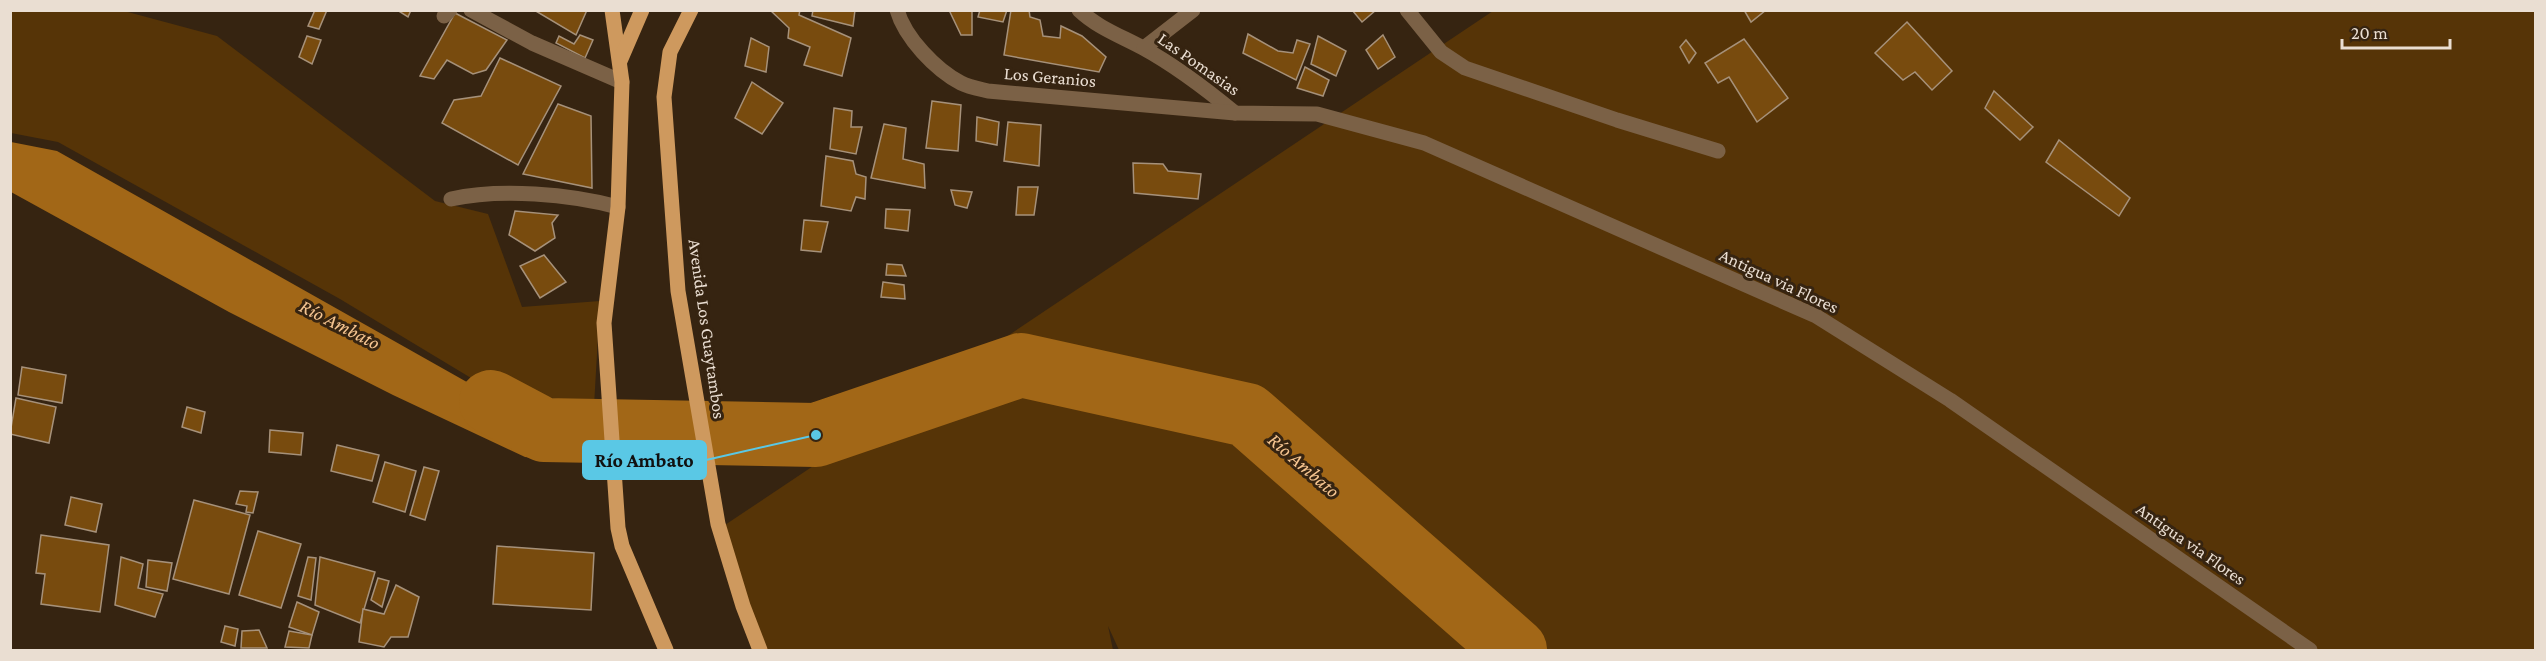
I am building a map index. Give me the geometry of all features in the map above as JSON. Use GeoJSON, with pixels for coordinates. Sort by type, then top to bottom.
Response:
{"type":"FeatureCollection","features":[{"type":"Feature","properties":{"kind":"main road"},"geometry":{"type":"LineString","coordinates":[[612,10],[622,82],[618,207],[604,323],[618,528],[622,546],[666,651]]}},
{"type":"Feature","properties":{"kind":"main road"},"geometry":{"type":"LineString","coordinates":[[620,61],[642,10]]}},
{"type":"Feature","properties":{"kind":"main road","name":"Avenida Los Guaytambos"},"geometry":{"type":"LineString","coordinates":[[691,10],[670,52],[664,97],[678,291],[718,524],[743,606],[760,651]]}},
{"type":"Feature","properties":{"kind":"street"},"geometry":{"type":"LineString","coordinates":[[471,10],[542,48],[622,82]]}},
{"type":"Feature","properties":{"kind":"street","name":"Los Geranios"},"geometry":{"type":"LineString","coordinates":[[897,10],[900,22],[938,67],[962,83],[988,91],[1235,113]]}},
{"type":"Feature","properties":{"kind":"street","name":"Las Pomasias"},"geometry":{"type":"LineString","coordinates":[[1079,10],[1094,24],[1144,48],[1198,82],[1235,113]]}},
{"type":"Feature","properties":{"kind":"street"},"geometry":{"type":"LineString","coordinates":[[1144,48],[1193,10]]}},
{"type":"Feature","properties":{"kind":"street"},"geometry":{"type":"LineString","coordinates":[[1407,10],[1441,52],[1465,68],[1617,120],[1718,151]]}},
{"type":"Feature","properties":{"kind":"street","name":"Antigua via Flores"},"geometry":{"type":"LineString","coordinates":[[1235,113],[1317,114],[1424,143],[1816,316],[1950,400],[2310,651]]}},
{"type":"Feature","properties":{"kind":"street"},"geometry":{"type":"LineString","coordinates":[[451,199],[468,195],[520,193],[589,199],[618,207]]}},
{"type":"Feature","properties":{"kind":"shaded area"},"geometry":{"type":"Polygon","coordinates":[[[10,11],[124,11],[217,36],[435,201],[488,214],[522,307],[600,301],[594,406],[481,384],[340,299],[58,142],[11,133],[10,11]]]}},
{"type":"Feature","properties":{"kind":"shaded area"},"geometry":{"type":"Polygon","coordinates":[[[1493,11],[2535,11],[2535,650],[1119,650],[1108,626],[1113,650],[760,650],[716,531],[1493,11]]]}},
{"type":"Feature","properties":{"kind":"water"},"geometry":{"type":"Polygon","coordinates":[[[11,142],[57,151],[481,390],[577,414],[562,461],[525,457],[393,395],[229,312],[11,192],[11,142]]]}},
{"type":"Feature","properties":{"kind":"building"},"geometry":{"type":"Polygon","coordinates":[[[315,10],[327,10],[319,29],[308,26],[315,10]]]}},
{"type":"Feature","properties":{"kind":"building"},"geometry":{"type":"Polygon","coordinates":[[[397,10],[411,10],[408,17],[397,10]]]}},
{"type":"Feature","properties":{"kind":"building"},"geometry":{"type":"Polygon","coordinates":[[[534,10],[587,10],[576,35],[534,10]]]}},
{"type":"Feature","properties":{"kind":"building"},"geometry":{"type":"Polygon","coordinates":[[[770,10],[800,10],[799,15],[851,38],[842,76],[804,65],[810,47],[788,38],[789,28],[770,10]]]}},
{"type":"Feature","properties":{"kind":"building"},"geometry":{"type":"Polygon","coordinates":[[[813,10],[855,10],[853,26],[812,16],[813,10]]]}},
{"type":"Feature","properties":{"kind":"building"},"geometry":{"type":"Polygon","coordinates":[[[949,10],[972,10],[972,35],[961,35],[949,10]]]}},
{"type":"Feature","properties":{"kind":"building"},"geometry":{"type":"Polygon","coordinates":[[[980,10],[1007,10],[1003,22],[978,17],[980,10]]]}},
{"type":"Feature","properties":{"kind":"building"},"geometry":{"type":"Polygon","coordinates":[[[1011,10],[1029,10],[1030,17],[1040,20],[1043,36],[1060,38],[1061,26],[1082,36],[1106,57],[1099,72],[1004,55],[1011,10]]]}},
{"type":"Feature","properties":{"kind":"building"},"geometry":{"type":"Polygon","coordinates":[[[1352,10],[1376,10],[1362,22],[1352,10]]]}},
{"type":"Feature","properties":{"kind":"building"},"geometry":{"type":"Polygon","coordinates":[[[1744,10],[1766,10],[1751,22],[1744,10]]]}},
{"type":"Feature","properties":{"kind":"building"},"geometry":{"type":"Polygon","coordinates":[[[455,13],[507,40],[486,70],[473,74],[447,60],[434,79],[420,76],[455,13]]]}},
{"type":"Feature","properties":{"kind":"building"},"geometry":{"type":"Polygon","coordinates":[[[1907,22],[1952,71],[1932,90],[1915,72],[1903,80],[1875,53],[1907,22]]]}},
{"type":"Feature","properties":{"kind":"building"},"geometry":{"type":"Polygon","coordinates":[[[1248,34],[1278,51],[1293,53],[1297,40],[1310,44],[1296,80],[1243,53],[1248,34]]]}},
{"type":"Feature","properties":{"kind":"building"},"geometry":{"type":"Polygon","coordinates":[[[580,35],[593,40],[585,58],[556,43],[559,36],[574,44],[580,35]]]}},
{"type":"Feature","properties":{"kind":"building"},"geometry":{"type":"Polygon","coordinates":[[[1383,35],[1395,57],[1378,69],[1366,50],[1383,35]]]}},
{"type":"Feature","properties":{"kind":"building"},"geometry":{"type":"Polygon","coordinates":[[[307,36],[321,40],[312,64],[299,57],[307,36]]]}},
{"type":"Feature","properties":{"kind":"building"},"geometry":{"type":"Polygon","coordinates":[[[1318,36],[1346,51],[1336,76],[1311,64],[1318,36]]]}},
{"type":"Feature","properties":{"kind":"building"},"geometry":{"type":"Polygon","coordinates":[[[751,38],[769,47],[766,72],[745,66],[751,38]]]}},
{"type":"Feature","properties":{"kind":"building"},"geometry":{"type":"Polygon","coordinates":[[[1744,39],[1788,98],[1757,122],[1729,77],[1718,83],[1705,63],[1744,39]]]}},
{"type":"Feature","properties":{"kind":"building"},"geometry":{"type":"Polygon","coordinates":[[[1686,40],[1696,53],[1689,63],[1680,47],[1686,40]]]}},
{"type":"Feature","properties":{"kind":"building"},"geometry":{"type":"Polygon","coordinates":[[[500,58],[561,86],[518,165],[442,123],[454,100],[481,96],[500,58]]]}},
{"type":"Feature","properties":{"kind":"building"},"geometry":{"type":"Polygon","coordinates":[[[1305,67],[1329,80],[1323,96],[1297,88],[1305,67]]]}},
{"type":"Feature","properties":{"kind":"building"},"geometry":{"type":"Polygon","coordinates":[[[752,82],[783,103],[762,134],[735,118],[752,82]]]}},
{"type":"Feature","properties":{"kind":"building"},"geometry":{"type":"Polygon","coordinates":[[[1994,91],[2033,127],[2020,140],[1985,108],[1994,91]]]}},
{"type":"Feature","properties":{"kind":"building"},"geometry":{"type":"Polygon","coordinates":[[[932,101],[961,105],[958,151],[926,148],[932,101]]]}},
{"type":"Feature","properties":{"kind":"building"},"geometry":{"type":"Polygon","coordinates":[[[558,104],[591,116],[592,188],[523,174],[558,104]]]}},
{"type":"Feature","properties":{"kind":"building"},"geometry":{"type":"Polygon","coordinates":[[[834,108],[852,111],[851,127],[862,127],[856,154],[830,149],[834,108]]]}},
{"type":"Feature","properties":{"kind":"building"},"geometry":{"type":"Polygon","coordinates":[[[977,117],[999,122],[997,145],[976,141],[977,117]]]}},
{"type":"Feature","properties":{"kind":"building"},"geometry":{"type":"Polygon","coordinates":[[[1008,122],[1041,125],[1039,166],[1004,161],[1008,122]]]}},
{"type":"Feature","properties":{"kind":"building"},"geometry":{"type":"Polygon","coordinates":[[[884,124],[906,128],[903,159],[924,164],[925,188],[871,178],[884,124]]]}},
{"type":"Feature","properties":{"kind":"building"},"geometry":{"type":"Polygon","coordinates":[[[2059,140],[2130,198],[2119,216],[2046,162],[2059,140]]]}},
{"type":"Feature","properties":{"kind":"building"},"geometry":{"type":"Polygon","coordinates":[[[826,156],[853,161],[856,174],[866,177],[865,199],[856,197],[851,211],[821,206],[826,156]]]}},
{"type":"Feature","properties":{"kind":"building"},"geometry":{"type":"Polygon","coordinates":[[[1133,163],[1163,164],[1168,171],[1201,174],[1198,199],[1134,193],[1133,163]]]}},
{"type":"Feature","properties":{"kind":"building"},"geometry":{"type":"Polygon","coordinates":[[[1018,187],[1038,187],[1034,215],[1016,215],[1018,187]]]}},
{"type":"Feature","properties":{"kind":"building"},"geometry":{"type":"Polygon","coordinates":[[[951,190],[972,192],[967,208],[955,205],[951,190]]]}},
{"type":"Feature","properties":{"kind":"building"},"geometry":{"type":"Polygon","coordinates":[[[886,209],[910,210],[908,231],[885,228],[886,209]]]}},
{"type":"Feature","properties":{"kind":"building"},"geometry":{"type":"Polygon","coordinates":[[[515,211],[558,215],[552,223],[555,238],[535,251],[509,235],[515,211]]]}},
{"type":"Feature","properties":{"kind":"building"},"geometry":{"type":"Polygon","coordinates":[[[804,220],[828,222],[821,252],[801,250],[804,220]]]}},
{"type":"Feature","properties":{"kind":"building"},"geometry":{"type":"Polygon","coordinates":[[[544,255],[566,282],[540,298],[520,266],[544,255]]]}},
{"type":"Feature","properties":{"kind":"building"},"geometry":{"type":"Polygon","coordinates":[[[887,264],[902,265],[906,276],[886,275],[887,264]]]}},
{"type":"Feature","properties":{"kind":"building"},"geometry":{"type":"Polygon","coordinates":[[[883,282],[904,285],[905,299],[881,297],[883,282]]]}},
{"type":"Feature","properties":{"kind":"building"},"geometry":{"type":"Polygon","coordinates":[[[22,367],[66,375],[62,403],[18,395],[22,367]]]}},
{"type":"Feature","properties":{"kind":"building"},"geometry":{"type":"Polygon","coordinates":[[[16,398],[56,407],[49,443],[10,434],[16,398]]]}},
{"type":"Feature","properties":{"kind":"building"},"geometry":{"type":"Polygon","coordinates":[[[187,407],[205,412],[201,433],[182,427],[187,407]]]}},
{"type":"Feature","properties":{"kind":"building"},"geometry":{"type":"Polygon","coordinates":[[[270,430],[303,433],[301,455],[269,452],[270,430]]]}},
{"type":"Feature","properties":{"kind":"building"},"geometry":{"type":"Polygon","coordinates":[[[337,445],[379,455],[372,481],[331,471],[337,445]]]}},
{"type":"Feature","properties":{"kind":"building"},"geometry":{"type":"Polygon","coordinates":[[[385,462],[416,471],[405,512],[373,502],[385,462]]]}},
{"type":"Feature","properties":{"kind":"building"},"geometry":{"type":"Polygon","coordinates":[[[424,467],[439,471],[425,520],[410,515],[424,467]]]}},
{"type":"Feature","properties":{"kind":"building"},"geometry":{"type":"Polygon","coordinates":[[[240,491],[258,492],[253,513],[246,512],[247,506],[236,504],[240,491]]]}},
{"type":"Feature","properties":{"kind":"building"},"geometry":{"type":"Polygon","coordinates":[[[71,497],[102,504],[96,532],[65,525],[71,497]]]}},
{"type":"Feature","properties":{"kind":"building"},"geometry":{"type":"Polygon","coordinates":[[[194,500],[250,515],[229,594],[173,579],[194,500]]]}},
{"type":"Feature","properties":{"kind":"building"},"geometry":{"type":"Polygon","coordinates":[[[258,531],[301,544],[281,608],[239,595],[258,531]]]}},
{"type":"Feature","properties":{"kind":"building"},"geometry":{"type":"Polygon","coordinates":[[[41,535],[109,545],[100,612],[41,604],[45,574],[36,573],[41,535]]]}},
{"type":"Feature","properties":{"kind":"building"},"geometry":{"type":"Polygon","coordinates":[[[497,546],[594,553],[591,610],[493,604],[497,546]]]}},
{"type":"Feature","properties":{"kind":"building"},"geometry":{"type":"Polygon","coordinates":[[[121,557],[143,564],[138,588],[163,594],[155,617],[115,605],[121,557]]]}},
{"type":"Feature","properties":{"kind":"building"},"geometry":{"type":"Polygon","coordinates":[[[308,557],[316,558],[311,600],[298,596],[308,557]]]}},
{"type":"Feature","properties":{"kind":"building"},"geometry":{"type":"Polygon","coordinates":[[[320,557],[375,572],[360,623],[315,605],[320,557]]]}},
{"type":"Feature","properties":{"kind":"building"},"geometry":{"type":"Polygon","coordinates":[[[148,560],[172,563],[167,591],[146,587],[148,560]]]}},
{"type":"Feature","properties":{"kind":"building"},"geometry":{"type":"Polygon","coordinates":[[[378,578],[389,581],[382,607],[371,600],[378,578]]]}},
{"type":"Feature","properties":{"kind":"building"},"geometry":{"type":"Polygon","coordinates":[[[396,585],[419,597],[408,637],[391,637],[384,647],[359,642],[363,609],[384,614],[396,585]]]}},
{"type":"Feature","properties":{"kind":"building"},"geometry":{"type":"Polygon","coordinates":[[[297,602],[319,612],[312,635],[289,627],[297,602]]]}},
{"type":"Feature","properties":{"kind":"building"},"geometry":{"type":"Polygon","coordinates":[[[225,626],[238,629],[235,646],[221,642],[225,626]]]}},
{"type":"Feature","properties":{"kind":"building"},"geometry":{"type":"Polygon","coordinates":[[[259,630],[267,648],[241,648],[242,631],[259,630]]]}},
{"type":"Feature","properties":{"kind":"building"},"geometry":{"type":"Polygon","coordinates":[[[289,631],[312,635],[309,648],[285,647],[289,631]]]}},
{"type":"Feature","properties":{"kind":"waterway","name":"Río Ambato"},"geometry":{"type":"LineString","coordinates":[[491,402],[544,430],[816,435],[1021,365],[1247,415],[1515,650]]}},
{"type":"Feature","properties":{"kind":"place","name":"Río Ambato"},"geometry":{"type":"Point","coordinates":[816,435]}}]}
